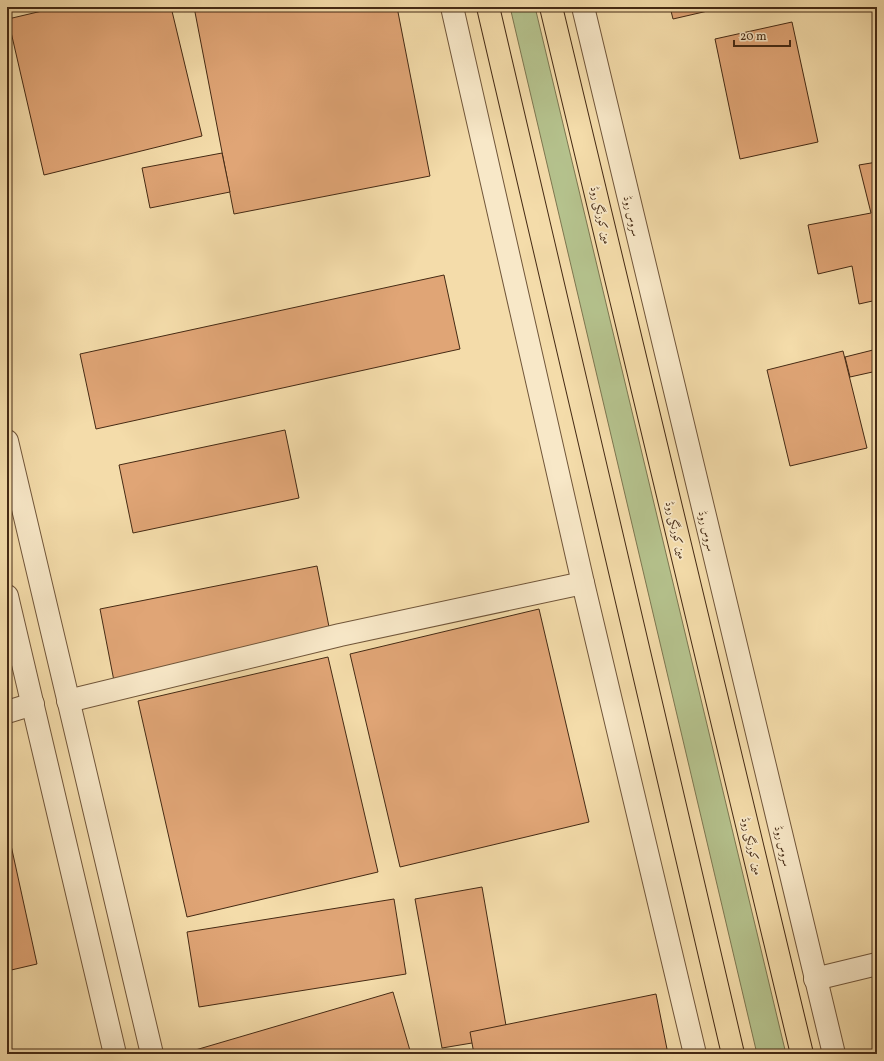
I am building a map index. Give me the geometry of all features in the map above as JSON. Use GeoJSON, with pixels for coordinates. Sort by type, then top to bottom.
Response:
{"type":"FeatureCollection","features":[{"type":"Feature","properties":{"kind":"main road"},"geometry":{"type":"LineString","coordinates":[[488,7],[733,1054]]}},
{"type":"Feature","properties":{"kind":"main road","name":"مین کورنگی روڈ"},"geometry":{"type":"LineString","coordinates":[[551,7],[802,1054]]}},
{"type":"Feature","properties":{"kind":"street"},"geometry":{"type":"LineString","coordinates":[[452,7],[583,583],[694,1054]]}},
{"type":"Feature","properties":{"kind":"street","name":"سروس روڈ"},"geometry":{"type":"LineString","coordinates":[[583,7],[834,1054]]}},
{"type":"Feature","properties":{"kind":"street"},"geometry":{"type":"LineString","coordinates":[[7,442],[152,1054]]}},
{"type":"Feature","properties":{"kind":"street"},"geometry":{"type":"LineString","coordinates":[[68,702],[340,636],[583,583]]}},
{"type":"Feature","properties":{"kind":"street"},"geometry":{"type":"LineString","coordinates":[[7,596],[115,1054]]}},
{"type":"Feature","properties":{"kind":"street"},"geometry":{"type":"LineString","coordinates":[[7,712],[33,704]]}},
{"type":"Feature","properties":{"kind":"street"},"geometry":{"type":"LineString","coordinates":[[75,885],[110,877]]}},
{"type":"Feature","properties":{"kind":"street"},"geometry":{"type":"LineString","coordinates":[[815,978],[877,964]]}},
{"type":"Feature","properties":{"kind":"green space"},"geometry":{"type":"Polygon","coordinates":[[[510,7],[535,7],[786,1054],[757,1054],[510,7]]]}},
{"type":"Feature","properties":{"kind":"building"},"geometry":{"type":"Polygon","coordinates":[[[59,7],[171,7],[202,136],[44,175],[8,19],[59,7]]]}},
{"type":"Feature","properties":{"kind":"building"},"geometry":{"type":"Polygon","coordinates":[[[194,7],[397,7],[430,176],[234,214],[194,7]]]}},
{"type":"Feature","properties":{"kind":"building"},"geometry":{"type":"Polygon","coordinates":[[[670,7],[725,7],[673,19],[670,7]]]}},
{"type":"Feature","properties":{"kind":"building"},"geometry":{"type":"Polygon","coordinates":[[[792,22],[818,142],[740,159],[715,39],[792,22]]]}},
{"type":"Feature","properties":{"kind":"building"},"geometry":{"type":"Polygon","coordinates":[[[222,153],[230,192],[150,208],[142,168],[222,153]]]}},
{"type":"Feature","properties":{"kind":"building"},"geometry":{"type":"Polygon","coordinates":[[[877,162],[877,300],[859,304],[852,266],[818,274],[808,225],[871,213],[859,165],[877,162]]]}},
{"type":"Feature","properties":{"kind":"building"},"geometry":{"type":"Polygon","coordinates":[[[444,275],[460,349],[96,429],[80,354],[444,275]]]}},
{"type":"Feature","properties":{"kind":"building"},"geometry":{"type":"Polygon","coordinates":[[[877,349],[877,371],[850,377],[845,357],[877,349]]]}},
{"type":"Feature","properties":{"kind":"building"},"geometry":{"type":"Polygon","coordinates":[[[843,351],[867,448],[790,466],[767,370],[843,351]]]}},
{"type":"Feature","properties":{"kind":"building"},"geometry":{"type":"Polygon","coordinates":[[[285,430],[299,498],[133,533],[119,465],[285,430]]]}},
{"type":"Feature","properties":{"kind":"building"},"geometry":{"type":"Polygon","coordinates":[[[317,566],[331,637],[114,681],[100,609],[317,566]]]}},
{"type":"Feature","properties":{"kind":"building"},"geometry":{"type":"Polygon","coordinates":[[[539,609],[589,822],[400,867],[350,654],[539,609]]]}},
{"type":"Feature","properties":{"kind":"building"},"geometry":{"type":"Polygon","coordinates":[[[328,657],[378,872],[187,917],[138,701],[328,657]]]}},
{"type":"Feature","properties":{"kind":"building"},"geometry":{"type":"Polygon","coordinates":[[[7,827],[37,964],[7,971],[7,827]]]}},
{"type":"Feature","properties":{"kind":"building"},"geometry":{"type":"Polygon","coordinates":[[[482,887],[508,1037],[442,1048],[415,899],[482,887]]]}},
{"type":"Feature","properties":{"kind":"building"},"geometry":{"type":"Polygon","coordinates":[[[394,899],[406,974],[199,1007],[187,932],[394,899]]]}},
{"type":"Feature","properties":{"kind":"building"},"geometry":{"type":"Polygon","coordinates":[[[393,992],[411,1054],[193,1054],[192,1051],[393,992]]]}},
{"type":"Feature","properties":{"kind":"building"},"geometry":{"type":"Polygon","coordinates":[[[656,994],[668,1054],[474,1054],[470,1032],[656,994]]]}}]}
